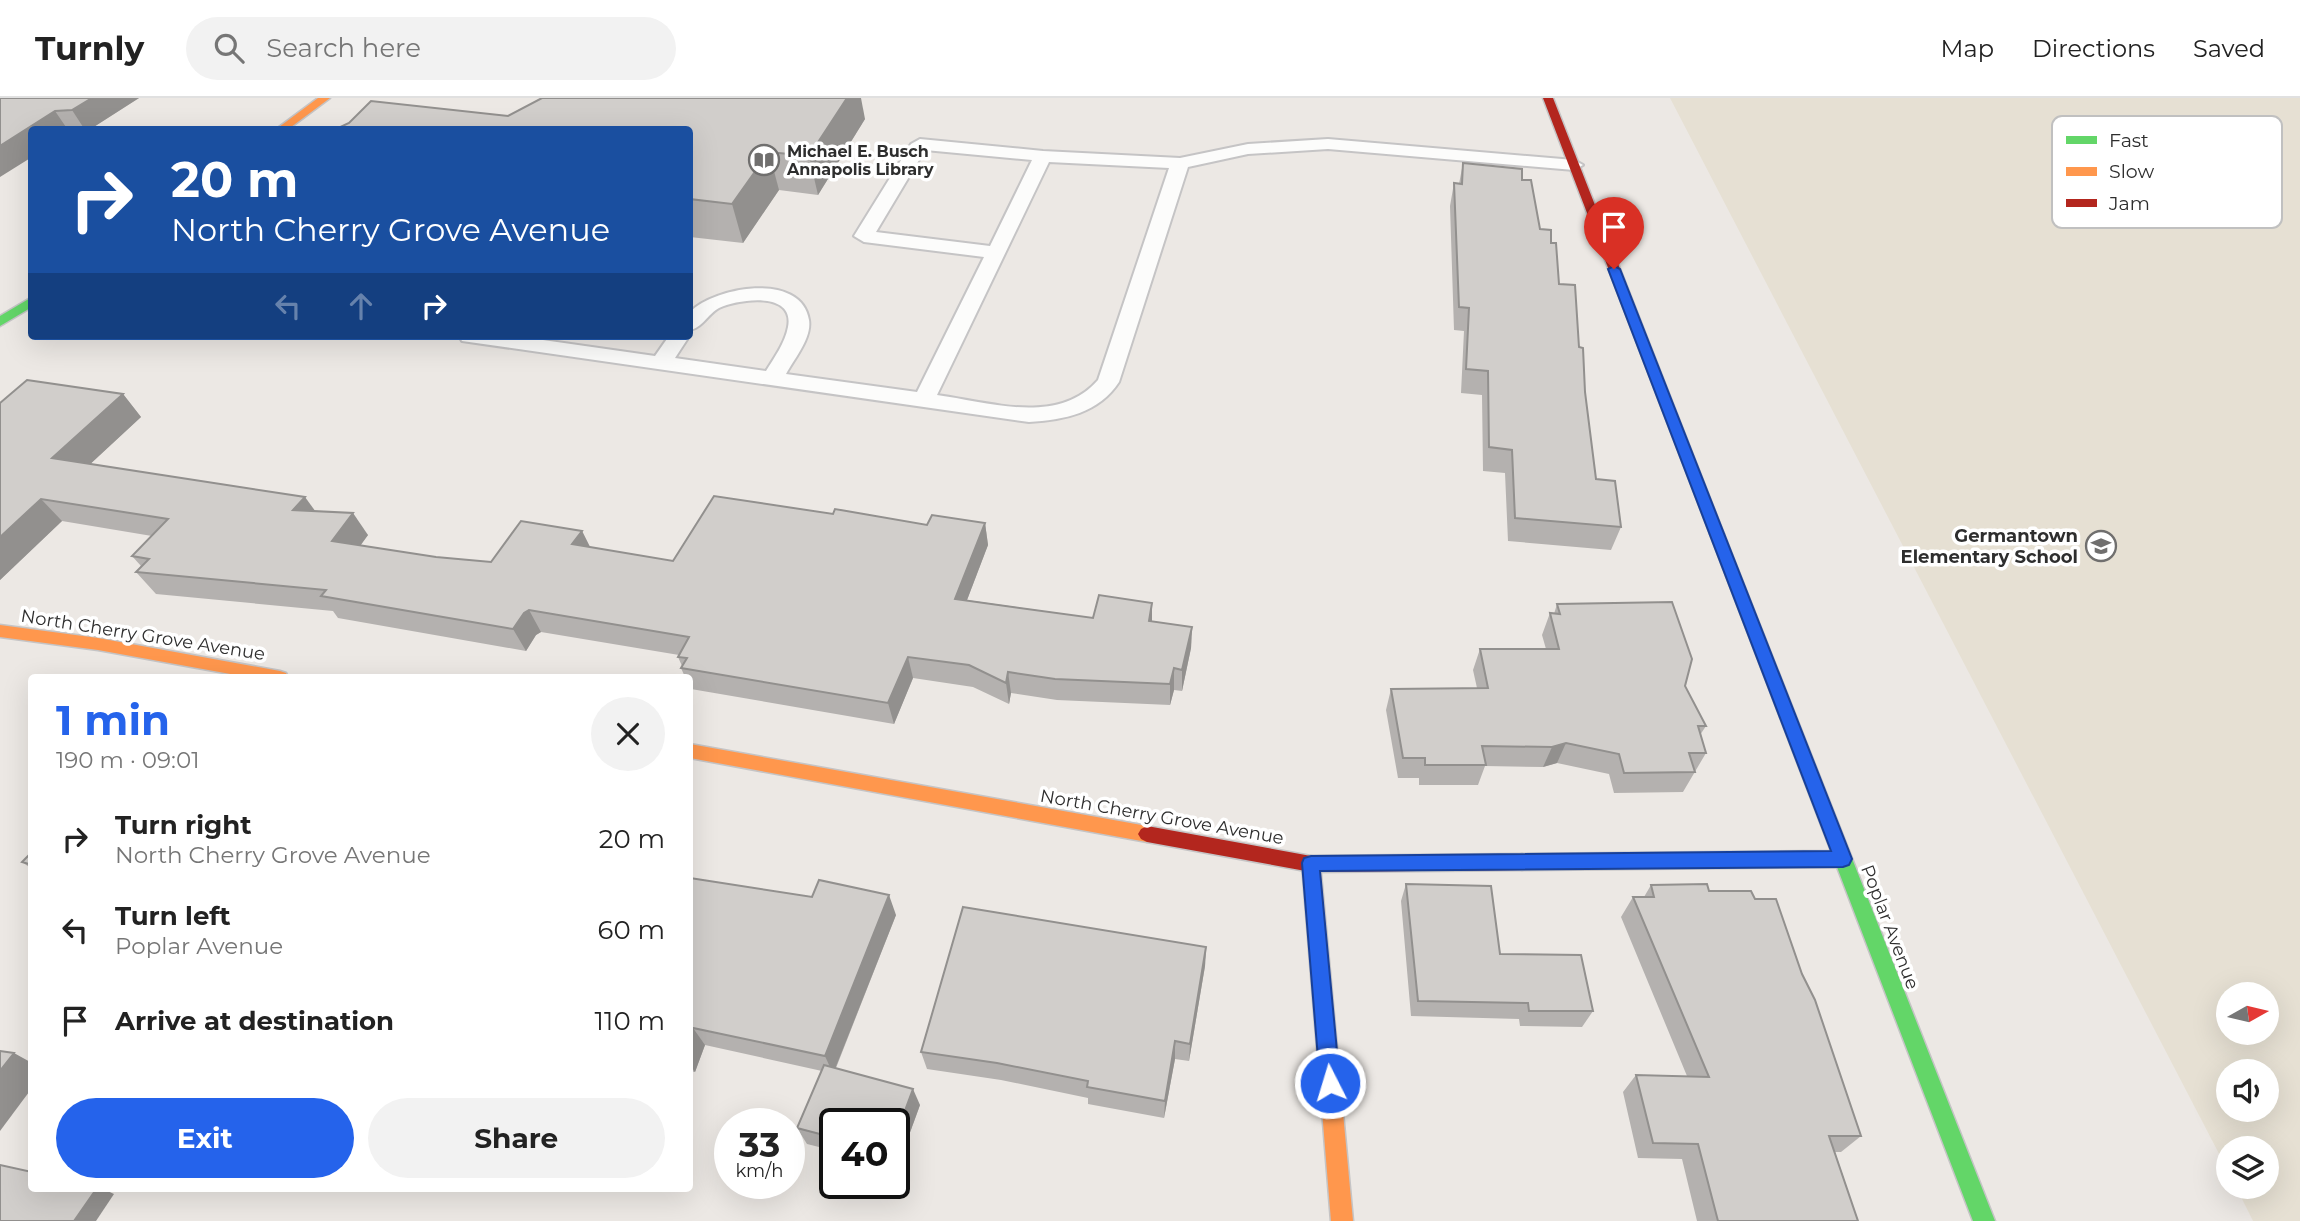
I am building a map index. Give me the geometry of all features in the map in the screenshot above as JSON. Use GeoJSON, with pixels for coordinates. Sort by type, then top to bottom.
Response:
{"type":"FeatureCollection","features":[{"type":"Feature","properties":{"kind":"street"},"geometry":{"type":"LineString","coordinates":[[286,126],[325,98]]}},
{"type":"Feature","properties":{"kind":"street","name":"Poplar Avenue"},"geometry":{"type":"LineString","coordinates":[[1548,98],[1984,1221]]}},
{"type":"Feature","properties":{"kind":"street"},"geometry":{"type":"LineString","coordinates":[[0,323],[28,304]]}},
{"type":"Feature","properties":{"kind":"street","name":"North Cherry Grove Avenue"},"geometry":{"type":"LineString","coordinates":[[0,631],[262,674]]}},
{"type":"Feature","properties":{"kind":"street","name":"North Cherry Grove Avenue"},"geometry":{"type":"LineString","coordinates":[[693,752],[1311,863],[1843,859]]}},
{"type":"Feature","properties":{"kind":"street"},"geometry":{"type":"LineString","coordinates":[[1311,863],[1342,1221]]}},
{"type":"Feature","properties":{"kind":"lane"},"geometry":{"type":"LineString","coordinates":[[995,252],[864,236],[920,144],[1043,156],[1180,163],[1248,149],[1328,144],[1574,165]]}},
{"type":"Feature","properties":{"kind":"lane"},"geometry":{"type":"LineString","coordinates":[[924,400],[1043,156]]}},
{"type":"Feature","properties":{"kind":"lane"},"geometry":{"type":"LineString","coordinates":[[497,340],[1029,415],[1054,414],[1080,407],[1097,396],[1108,382],[1180,163]]}},
{"type":"Feature","properties":{"kind":"lane"},"geometry":{"type":"LineString","coordinates":[[693,321],[711,304],[731,296],[758,294],[785,299],[796,310],[800,322],[796,335],[772,379]]}},
{"type":"Feature","properties":{"kind":"lane"},"geometry":{"type":"LineString","coordinates":[[661,363],[677,340]]}},
{"type":"Feature","properties":{"kind":"shaded area","name":"Germantown Elementary School"},"geometry":{"type":"Polygon","coordinates":[[[1670,98],[2300,98],[2300,1221],[2253,1221],[2242,1199],[2279,1199],[2279,1136],[2216,1136],[2216,1148],[1670,98]]]}},
{"type":"Feature","properties":{"kind":"building"},"geometry":{"type":"Polygon","coordinates":[[[0,98],[92,98],[72,110],[55,111],[0,146],[0,98]]]}},
{"type":"Feature","properties":{"kind":"building"},"geometry":{"type":"Polygon","coordinates":[[[542,98],[847,98],[809,156],[769,152],[732,204],[693,199],[693,126],[343,126],[371,101],[508,116],[542,98]]]}},
{"type":"Feature","properties":{"kind":"building"},"geometry":{"type":"Polygon","coordinates":[[[1463,163],[1522,169],[1522,180],[1531,180],[1540,229],[1551,230],[1551,243],[1556,243],[1559,284],[1575,285],[1579,347],[1583,348],[1585,392],[1596,479],[1615,481],[1621,527],[1515,518],[1512,450],[1489,447],[1488,371],[1466,369],[1469,308],[1459,307],[1454,183],[1462,184],[1463,163]]]}},
{"type":"Feature","properties":{"kind":"building"},"geometry":{"type":"Polygon","coordinates":[[[27,380],[123,394],[52,458],[305,497],[293,510],[353,513],[332,541],[436,557],[491,562],[521,521],[582,531],[572,544],[673,561],[714,496],[833,514],[835,509],[927,525],[932,515],[985,523],[955,599],[1093,618],[1099,595],[1152,603],[1149,621],[1192,627],[1182,670],[1174,668],[1170,684],[1055,679],[1008,672],[1006,683],[969,665],[908,657],[888,703],[681,668],[687,658],[678,657],[689,637],[529,610],[513,629],[321,596],[326,590],[136,572],[149,559],[132,556],[168,519],[41,499],[0,537],[0,403],[27,380]]]}},
{"type":"Feature","properties":{"kind":"building"},"geometry":{"type":"Polygon","coordinates":[[[1672,602],[1692,659],[1685,686],[1706,726],[1698,726],[1706,753],[1689,753],[1695,772],[1624,773],[1619,754],[1566,743],[1552,747],[1482,746],[1486,765],[1425,765],[1425,758],[1403,758],[1391,689],[1488,688],[1480,649],[1559,649],[1550,613],[1560,614],[1557,604],[1672,602]]]}},
{"type":"Feature","properties":{"kind":"building"},"geometry":{"type":"Polygon","coordinates":[[[693,878],[812,897],[819,880],[889,895],[825,1056],[693,1028],[693,878]]]}},
{"type":"Feature","properties":{"kind":"building"},"geometry":{"type":"Polygon","coordinates":[[[1406,884],[1491,886],[1500,954],[1581,955],[1593,1011],[1529,1011],[1528,1003],[1418,1001],[1406,884]]]}},
{"type":"Feature","properties":{"kind":"building"},"geometry":{"type":"Polygon","coordinates":[[[1707,884],[1709,891],[1751,891],[1755,899],[1776,899],[1802,974],[1815,1000],[1861,1136],[1829,1136],[1858,1221],[1718,1221],[1698,1144],[1653,1143],[1636,1075],[1709,1077],[1633,897],[1654,897],[1651,885],[1707,884]]]}},
{"type":"Feature","properties":{"kind":"building"},"geometry":{"type":"Polygon","coordinates":[[[963,907],[1206,947],[1190,1044],[1175,1041],[1165,1101],[1087,1087],[1088,1081],[997,1063],[921,1052],[963,907]]]}},
{"type":"Feature","properties":{"kind":"building"},"geometry":{"type":"Polygon","coordinates":[[[0,1051],[14,1053],[0,1071],[0,1051]]]}},
{"type":"Feature","properties":{"kind":"building"},"geometry":{"type":"Polygon","coordinates":[[[824,1065],[913,1089],[906,1108],[819,1108],[819,1134],[805,1130],[805,1109],[824,1065]]]}},
{"type":"Feature","properties":{"kind":"building"},"geometry":{"type":"Polygon","coordinates":[[[0,1165],[28,1171],[28,1192],[94,1192],[74,1221],[0,1221],[0,1165]]]}},
{"type":"Feature","properties":{"kind":"traffic: fast"},"geometry":{"type":"LineString","coordinates":[[0,322],[28,304]]}},
{"type":"Feature","properties":{"kind":"traffic: fast"},"geometry":{"type":"LineString","coordinates":[[1717,534],[1984,1221]]}},
{"type":"Feature","properties":{"kind":"traffic: fast"},"geometry":{"type":"LineString","coordinates":[[1522,862],[1843,859]]}},
{"type":"Feature","properties":{"kind":"traffic: slow"},"geometry":{"type":"LineString","coordinates":[[286,126],[325,98]]}},
{"type":"Feature","properties":{"kind":"traffic: slow"},"geometry":{"type":"LineString","coordinates":[[0,631],[98,644],[263,674]]}},
{"type":"Feature","properties":{"kind":"traffic: slow"},"geometry":{"type":"LineString","coordinates":[[693,752],[1147,834]]}},
{"type":"Feature","properties":{"kind":"traffic: slow"},"geometry":{"type":"LineString","coordinates":[[1311,864],[1342,1221]]}},
{"type":"Feature","properties":{"kind":"traffic: jam"},"geometry":{"type":"LineString","coordinates":[[1548,98],[1717,534]]}},
{"type":"Feature","properties":{"kind":"traffic: jam"},"geometry":{"type":"LineString","coordinates":[[1147,834],[1311,864],[1522,862]]}},
{"type":"Feature","properties":{"kind":"place","name":"Michael E. Busch Annapolis Library"},"geometry":{"type":"Point","coordinates":[764,160]}},
{"type":"Feature","properties":{"kind":"place","name":"Germantown Elementary School"},"geometry":{"type":"Point","coordinates":[2101,546]}},
{"type":"Feature","properties":{"kind":"route"},"geometry":{"type":"LineString","coordinates":[[1330,1083],[1311,863],[1843,859],[1614,269]]}}]}
